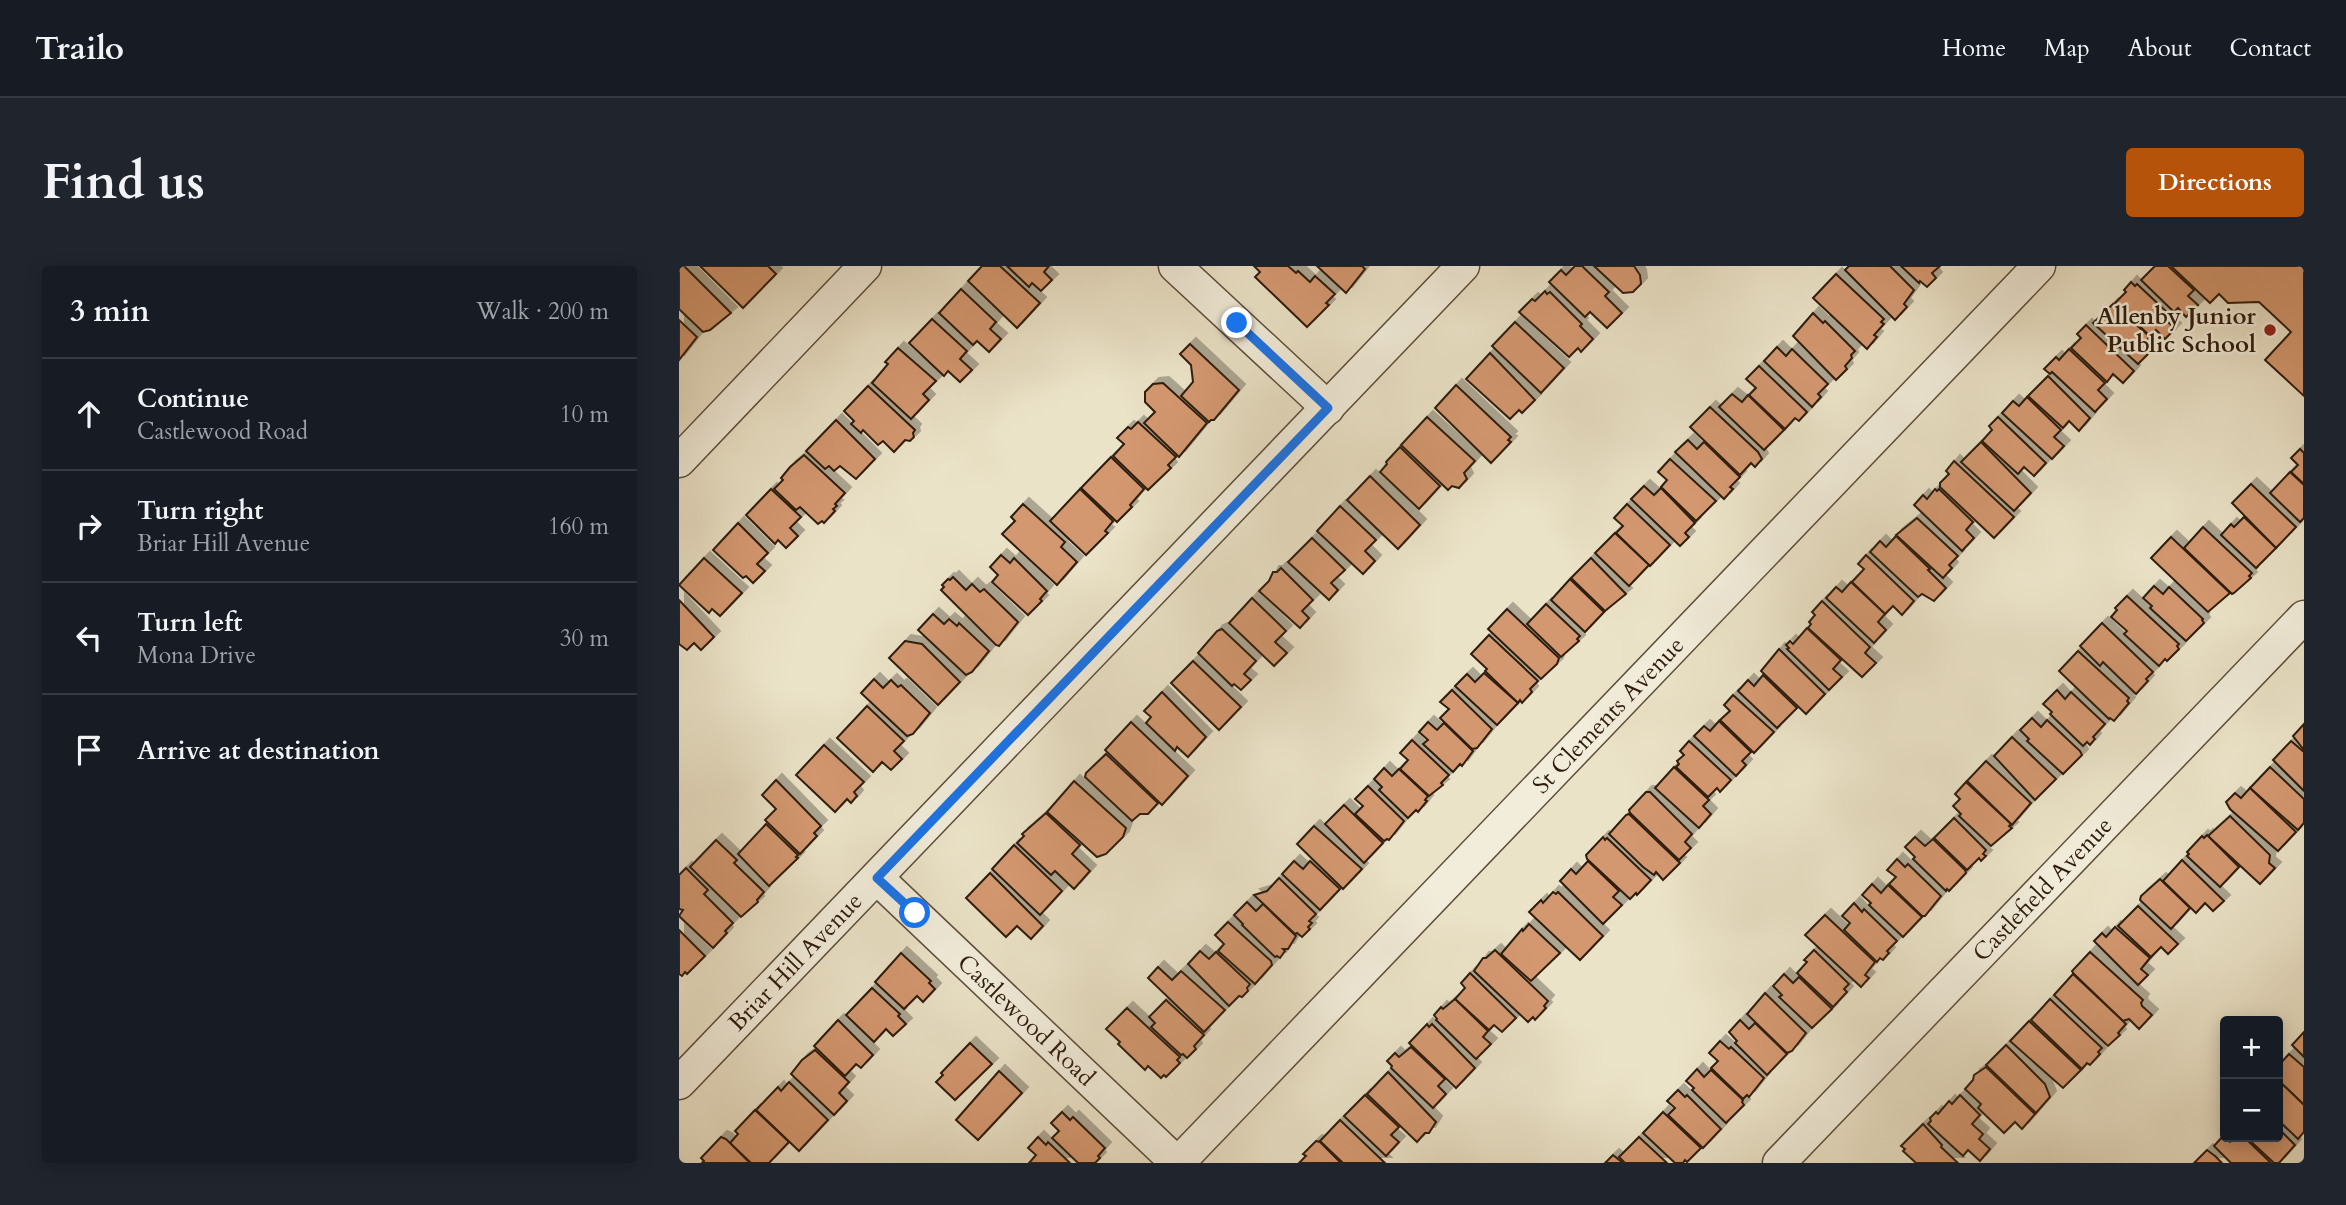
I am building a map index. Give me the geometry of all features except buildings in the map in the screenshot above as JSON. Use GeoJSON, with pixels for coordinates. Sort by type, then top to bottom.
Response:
{"type":"FeatureCollection","features":[{"type":"Feature","properties":{"kind":"street"},"geometry":{"type":"LineString","coordinates":[[679,461],[865,266]]}},
{"type":"Feature","properties":{"kind":"street"},"geometry":{"type":"LineString","coordinates":[[1175,266],[1328,408]]}},
{"type":"Feature","properties":{"kind":"street","name":"Briar Hill Avenue"},"geometry":{"type":"LineString","coordinates":[[679,1083],[1463,266]]}},
{"type":"Feature","properties":{"kind":"street","name":"St Clements Avenue"},"geometry":{"type":"LineString","coordinates":[[1178,1163],[2039,266]]}},
{"type":"Feature","properties":{"kind":"street","name":"Castlefield Avenue"},"geometry":{"type":"LineString","coordinates":[[1779,1163],[2304,617]]}},
{"type":"Feature","properties":{"kind":"street","name":"Castlewood Road"},"geometry":{"type":"LineString","coordinates":[[877,878],[1178,1163]]}},
{"type":"Feature","properties":{"kind":"place","name":"Allenby Junior Public School"},"geometry":{"type":"Point","coordinates":[2270,330]}},
{"type":"Feature","properties":{"kind":"route"},"geometry":{"type":"LineString","coordinates":[[915,913],[877,878],[1328,408],[1237,323]]}}]}
